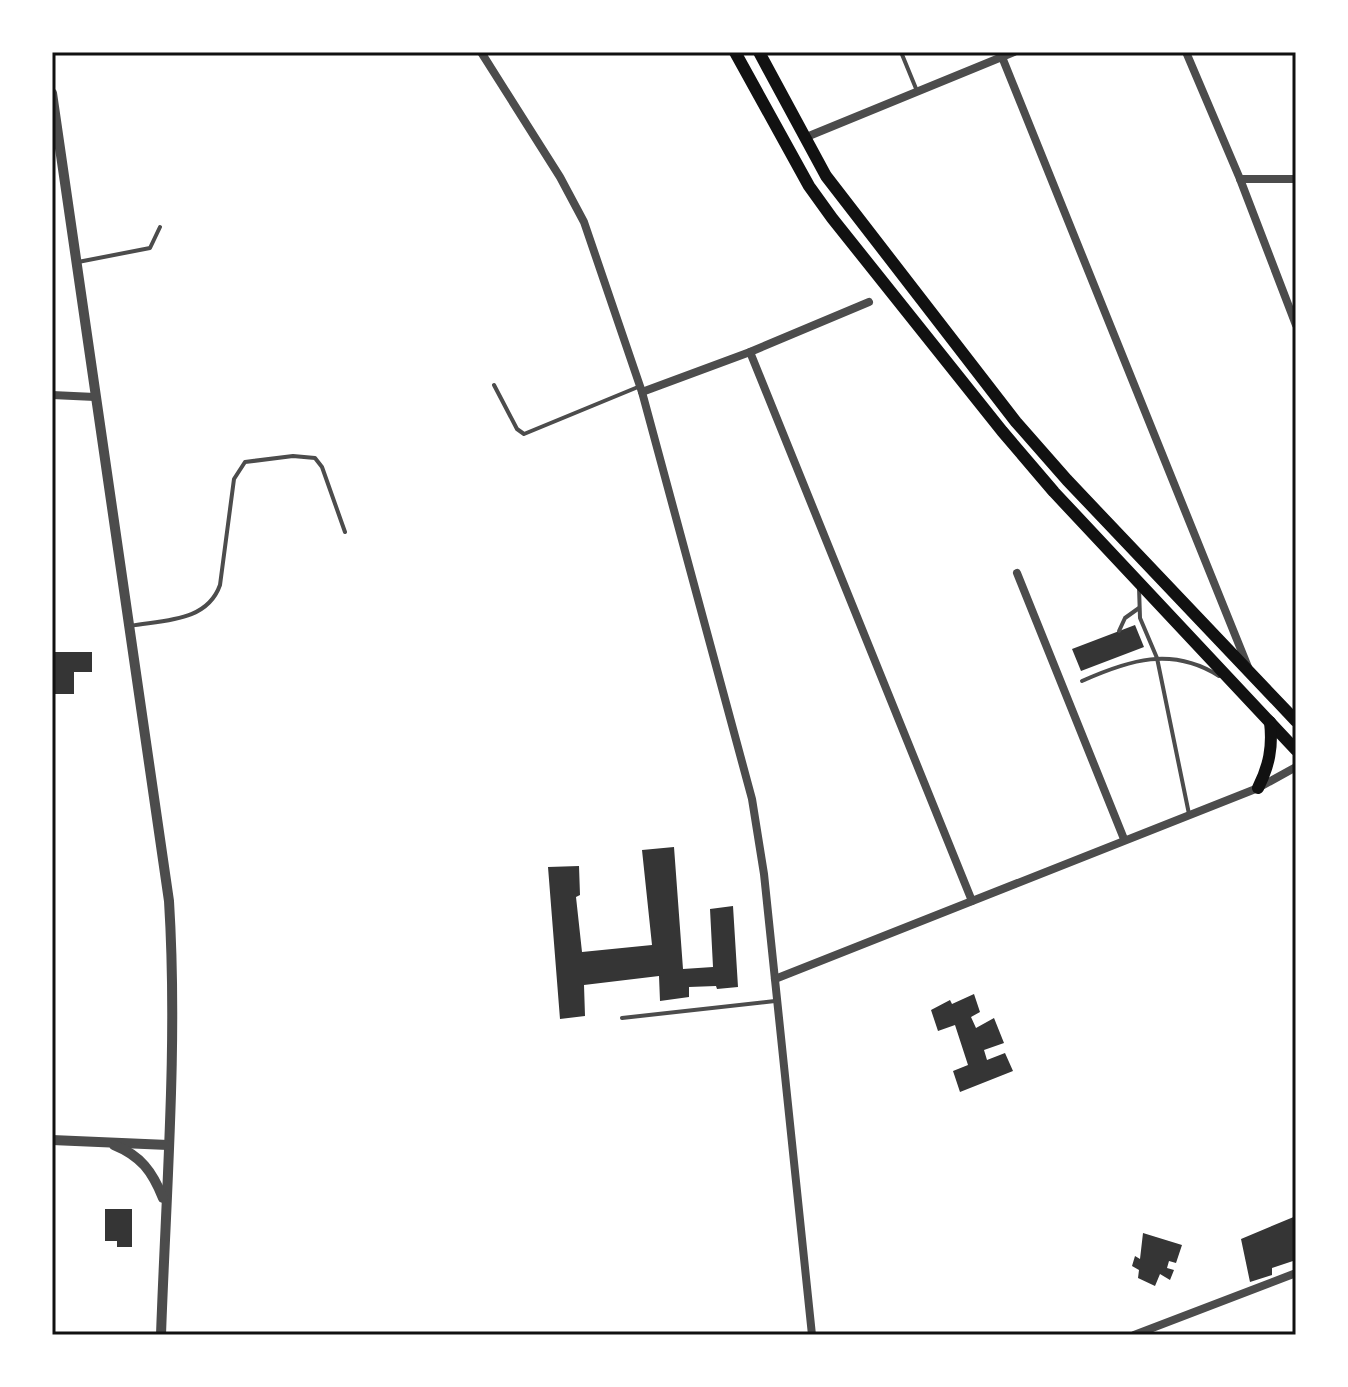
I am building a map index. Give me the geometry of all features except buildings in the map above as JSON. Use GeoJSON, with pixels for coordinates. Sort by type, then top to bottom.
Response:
{"type":"FeatureCollection","features":[{"type":"Feature","properties":{"kind":"main road"},"geometry":{"type":"LineString","coordinates":[[735,52],[809,186],[1002,431],[1054,492],[1296,750]]}},
{"type":"Feature","properties":{"kind":"main road"},"geometry":{"type":"LineString","coordinates":[[759,52],[804,138],[848,207],[1016,422],[1067,480],[1296,721]]}},
{"type":"Feature","properties":{"kind":"main road"},"geometry":{"type":"LineString","coordinates":[[1258,788],[1269,763],[1270,722]]}},
{"type":"Feature","properties":{"kind":"street"},"geometry":{"type":"LineString","coordinates":[[481,52],[572,195],[584,222],[641,389],[752,799],[764,874],[812,1335]]}},
{"type":"Feature","properties":{"kind":"street"},"geometry":{"type":"LineString","coordinates":[[804,138],[1014,52]]}},
{"type":"Feature","properties":{"kind":"street"},"geometry":{"type":"LineString","coordinates":[[1186,52],[1240,179],[1296,325]]}},
{"type":"Feature","properties":{"kind":"street"},"geometry":{"type":"LineString","coordinates":[[1001,55],[1250,671]]}},
{"type":"Feature","properties":{"kind":"street"},"geometry":{"type":"LineString","coordinates":[[52,93],[169,901],[168,1145],[161,1335]]}},
{"type":"Feature","properties":{"kind":"street"},"geometry":{"type":"LineString","coordinates":[[1240,179],[1296,179]]}},
{"type":"Feature","properties":{"kind":"street"},"geometry":{"type":"LineString","coordinates":[[641,389],[750,352],[869,302]]}},
{"type":"Feature","properties":{"kind":"street"},"geometry":{"type":"LineString","coordinates":[[750,352],[972,901]]}},
{"type":"Feature","properties":{"kind":"street"},"geometry":{"type":"LineString","coordinates":[[52,395],[95,397]]}},
{"type":"Feature","properties":{"kind":"street"},"geometry":{"type":"LineString","coordinates":[[1017,573],[1124,839]]}},
{"type":"Feature","properties":{"kind":"street"},"geometry":{"type":"LineString","coordinates":[[775,979],[1258,788],[1296,767]]}},
{"type":"Feature","properties":{"kind":"street"},"geometry":{"type":"LineString","coordinates":[[52,1140],[168,1145]]}},
{"type":"Feature","properties":{"kind":"street"},"geometry":{"type":"LineString","coordinates":[[104,1141],[127,1150],[143,1162],[155,1178],[165,1203]]}},
{"type":"Feature","properties":{"kind":"street"},"geometry":{"type":"LineString","coordinates":[[1134,1335],[1296,1273]]}},
{"type":"Feature","properties":{"kind":"lane"},"geometry":{"type":"LineString","coordinates":[[901,52],[917,91]]}},
{"type":"Feature","properties":{"kind":"lane"},"geometry":{"type":"LineString","coordinates":[[76,262],[150,248],[160,227]]}},
{"type":"Feature","properties":{"kind":"lane"},"geometry":{"type":"LineString","coordinates":[[494,385],[517,429],[524,434],[641,389]]}},
{"type":"Feature","properties":{"kind":"lane"},"geometry":{"type":"LineString","coordinates":[[128,626],[194,615],[216,599],[234,479],[245,462],[293,456],[315,458],[322,467],[345,532]]}},
{"type":"Feature","properties":{"kind":"lane"},"geometry":{"type":"LineString","coordinates":[[1139,581],[1143,627],[1157,658],[1189,814]]}},
{"type":"Feature","properties":{"kind":"lane"},"geometry":{"type":"LineString","coordinates":[[1119,631],[1125,618],[1139,608]]}},
{"type":"Feature","properties":{"kind":"lane"},"geometry":{"type":"LineString","coordinates":[[1127,655],[1130,662]]}},
{"type":"Feature","properties":{"kind":"lane"},"geometry":{"type":"LineString","coordinates":[[1082,681],[1130,662],[1157,658],[1192,662],[1216,674],[1247,697]]}},
{"type":"Feature","properties":{"kind":"lane"},"geometry":{"type":"LineString","coordinates":[[622,1018],[778,1001]]}}]}
